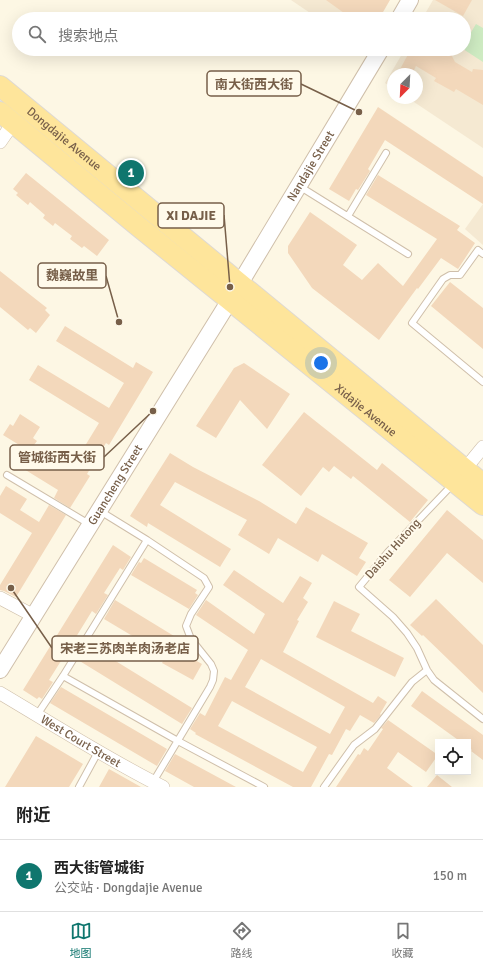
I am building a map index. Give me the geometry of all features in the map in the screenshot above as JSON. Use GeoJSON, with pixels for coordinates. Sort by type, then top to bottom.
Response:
{"type":"FeatureCollection","features":[{"type":"Feature","properties":{"kind":"main road","name":"Dongdajie Avenue"},"geometry":{"type":"LineString","coordinates":[[0,86],[235,292]]}},
{"type":"Feature","properties":{"kind":"main road","name":"Dongdajie Avenue"},"geometry":{"type":"LineString","coordinates":[[7,117],[138,226],[235,292]]}},
{"type":"Feature","properties":{"kind":"main road","name":"Xidajie Avenue"},"geometry":{"type":"LineString","coordinates":[[235,292],[460,476],[483,505]]}},
{"type":"Feature","properties":{"kind":"main road","name":"Xidajie Avenue"},"geometry":{"type":"LineString","coordinates":[[460,476],[483,484]]}},
{"type":"Feature","properties":{"kind":"street"},"geometry":{"type":"LineString","coordinates":[[403,12],[410,0]]}},
{"type":"Feature","properties":{"kind":"street","name":"Nandajie Street"},"geometry":{"type":"LineString","coordinates":[[235,292],[377,56]]}},
{"type":"Feature","properties":{"kind":"street"},"geometry":{"type":"LineString","coordinates":[[0,142],[7,117]]}},
{"type":"Feature","properties":{"kind":"street","name":"Guancheng Street"},"geometry":{"type":"LineString","coordinates":[[0,670],[235,292]]}},
{"type":"Feature","properties":{"kind":"street"},"geometry":{"type":"LineString","coordinates":[[460,476],[483,447]]}},
{"type":"Feature","properties":{"kind":"street"},"geometry":{"type":"LineString","coordinates":[[0,598],[34,616]]}},
{"type":"Feature","properties":{"kind":"street","name":"West Court Street"},"geometry":{"type":"LineString","coordinates":[[0,693],[98,752],[158,785]]}},
{"type":"Feature","properties":{"kind":"lane"},"geometry":{"type":"LineString","coordinates":[[348,216],[386,153]]}},
{"type":"Feature","properties":{"kind":"lane"},"geometry":{"type":"LineString","coordinates":[[299,186],[408,254]]}},
{"type":"Feature","properties":{"kind":"lane"},"geometry":{"type":"LineString","coordinates":[[483,254],[478,250],[460,275],[450,275],[443,279],[412,323],[483,382]]}},
{"type":"Feature","properties":{"kind":"lane"},"geometry":{"type":"LineString","coordinates":[[7,475],[90,525]]}},
{"type":"Feature","properties":{"kind":"lane","name":"Daishu Hutong"},"geometry":{"type":"LineString","coordinates":[[460,476],[388,552],[359,587],[393,617],[407,632],[434,680],[483,719]]}},
{"type":"Feature","properties":{"kind":"lane"},"geometry":{"type":"LineString","coordinates":[[99,510],[204,578],[209,587],[191,614],[186,626],[191,639],[211,664],[214,671],[213,680],[178,741],[158,785]]}},
{"type":"Feature","properties":{"kind":"lane"},"geometry":{"type":"LineString","coordinates":[[37,715],[63,676],[147,540]]}},
{"type":"Feature","properties":{"kind":"lane"},"geometry":{"type":"LineString","coordinates":[[324,787],[354,745],[375,729],[412,682],[427,670]]}},
{"type":"Feature","properties":{"kind":"lane"},"geometry":{"type":"LineString","coordinates":[[63,676],[178,741],[264,787]]}},
{"type":"Feature","properties":{"kind":"lane"},"geometry":{"type":"LineString","coordinates":[[79,787],[98,752]]}},
{"type":"Feature","properties":{"kind":"shaded area"},"geometry":{"type":"Polygon","coordinates":[[[291,0],[382,0],[374,12],[309,12],[291,0]]]}},
{"type":"Feature","properties":{"kind":"shaded area"},"geometry":{"type":"Polygon","coordinates":[[[433,0],[483,0],[483,148],[417,104],[423,104],[423,68],[394,68],[401,56],[471,56],[471,12],[426,12],[433,0]]]}},
{"type":"Feature","properties":{"kind":"shaded area"},"geometry":{"type":"Polygon","coordinates":[[[483,204],[483,245],[465,229],[483,204]]]}},
{"type":"Feature","properties":{"kind":"green space"},"geometry":{"type":"Polygon","coordinates":[[[476,24],[483,28],[483,62],[471,54],[471,32],[476,24]]]}},
{"type":"Feature","properties":{"kind":"building"},"geometry":{"type":"Polygon","coordinates":[[[326,0],[390,0],[383,12],[343,12],[326,0]]]}},
{"type":"Feature","properties":{"kind":"building"},"geometry":{"type":"Polygon","coordinates":[[[435,0],[472,0],[465,12],[456,12],[435,0]]]}},
{"type":"Feature","properties":{"kind":"building"},"geometry":{"type":"Polygon","coordinates":[[[407,56],[452,56],[455,62],[472,72],[473,69],[483,70],[483,105],[456,89],[454,92],[434,81],[436,78],[423,70],[423,68],[416,66],[415,68],[401,68],[407,56]]]}},
{"type":"Feature","properties":{"kind":"building"},"geometry":{"type":"Polygon","coordinates":[[[378,107],[483,177],[483,204],[385,140],[368,169],[370,171],[349,201],[329,189],[378,107]]]}},
{"type":"Feature","properties":{"kind":"building"},"geometry":{"type":"Polygon","coordinates":[[[26,173],[109,240],[97,256],[84,246],[82,248],[70,239],[72,236],[55,223],[53,226],[43,218],[45,215],[30,202],[28,205],[16,195],[18,193],[13,189],[26,173]]]}},
{"type":"Feature","properties":{"kind":"building"},"geometry":{"type":"Polygon","coordinates":[[[378,175],[460,226],[457,230],[475,243],[458,269],[441,258],[379,340],[312,288],[288,253],[288,246],[310,212],[357,245],[343,265],[362,280],[378,263],[403,286],[437,239],[366,195],[378,175]]]}},
{"type":"Feature","properties":{"kind":"building"},"geometry":{"type":"Polygon","coordinates":[[[0,271],[47,308],[45,310],[50,315],[36,333],[30,328],[28,330],[0,307],[0,271]]]}},
{"type":"Feature","properties":{"kind":"building"},"geometry":{"type":"Polygon","coordinates":[[[450,282],[483,308],[483,349],[431,306],[450,282]]]}},
{"type":"Feature","properties":{"kind":"building"},"geometry":{"type":"Polygon","coordinates":[[[65,326],[133,368],[136,362],[153,372],[109,445],[106,443],[87,474],[90,476],[70,508],[54,498],[58,490],[19,466],[29,451],[3,435],[10,424],[13,426],[20,414],[40,427],[33,438],[37,441],[34,445],[72,467],[99,423],[29,380],[38,365],[109,408],[124,383],[56,341],[65,326]]]}},
{"type":"Feature","properties":{"kind":"building"},"geometry":{"type":"Polygon","coordinates":[[[244,363],[290,394],[267,429],[240,400],[216,438],[196,426],[234,368],[244,363]]]}},
{"type":"Feature","properties":{"kind":"building"},"geometry":{"type":"Polygon","coordinates":[[[304,412],[377,470],[382,463],[428,500],[410,522],[353,476],[351,479],[334,466],[329,472],[323,467],[301,496],[262,465],[304,412]]]}},
{"type":"Feature","properties":{"kind":"building"},"geometry":{"type":"Polygon","coordinates":[[[170,453],[193,467],[259,501],[296,524],[306,507],[368,543],[359,558],[366,562],[357,576],[322,554],[318,562],[278,538],[269,554],[238,535],[247,520],[175,482],[160,505],[231,549],[220,567],[148,523],[147,527],[130,516],[170,453]]]}},
{"type":"Feature","properties":{"kind":"building"},"geometry":{"type":"Polygon","coordinates":[[[6,486],[27,499],[20,510],[39,522],[49,505],[66,515],[16,597],[0,590],[0,585],[32,533],[0,513],[0,496],[6,486]]]}},
{"type":"Feature","properties":{"kind":"building"},"geometry":{"type":"Polygon","coordinates":[[[447,510],[483,540],[483,583],[447,553],[410,597],[389,580],[447,510]]]}},
{"type":"Feature","properties":{"kind":"building"},"geometry":{"type":"Polygon","coordinates":[[[113,545],[131,557],[123,570],[120,568],[104,593],[108,595],[96,614],[92,611],[76,637],[80,639],[70,656],[66,653],[49,680],[53,682],[42,699],[39,697],[37,699],[23,690],[113,545]]]}},
{"type":"Feature","properties":{"kind":"building"},"geometry":{"type":"Polygon","coordinates":[[[144,558],[197,590],[195,593],[198,595],[189,609],[131,575],[139,562],[141,563],[144,558]]]}},
{"type":"Feature","properties":{"kind":"building"},"geometry":{"type":"Polygon","coordinates":[[[234,570],[283,603],[300,576],[312,583],[303,598],[308,602],[297,620],[299,621],[283,652],[373,703],[378,696],[387,702],[380,714],[381,715],[374,723],[360,715],[350,731],[346,729],[332,755],[329,754],[311,787],[293,787],[195,734],[196,733],[190,729],[200,713],[205,716],[225,677],[231,680],[248,650],[196,615],[206,600],[254,634],[265,614],[223,585],[234,570]],[[261,659],[245,687],[330,734],[345,707],[261,659]],[[232,701],[218,726],[303,772],[317,747],[232,701]]]}},
{"type":"Feature","properties":{"kind":"building"},"geometry":{"type":"Polygon","coordinates":[[[436,599],[483,645],[483,693],[423,635],[422,636],[410,625],[436,599]]]}},
{"type":"Feature","properties":{"kind":"building"},"geometry":{"type":"Polygon","coordinates":[[[115,600],[174,636],[169,645],[202,664],[193,680],[162,663],[166,656],[104,619],[115,600]]]}},
{"type":"Feature","properties":{"kind":"building"},"geometry":{"type":"Polygon","coordinates":[[[334,601],[360,614],[351,631],[404,658],[395,677],[316,637],[334,601]]]}},
{"type":"Feature","properties":{"kind":"building"},"geometry":{"type":"Polygon","coordinates":[[[88,644],[192,708],[182,724],[78,660],[88,644]]]}},
{"type":"Feature","properties":{"kind":"building"},"geometry":{"type":"Polygon","coordinates":[[[61,687],[167,749],[157,766],[50,703],[61,687]]]}},
{"type":"Feature","properties":{"kind":"building"},"geometry":{"type":"Polygon","coordinates":[[[422,691],[483,735],[483,760],[471,751],[471,739],[457,739],[411,706],[422,691]]]}},
{"type":"Feature","properties":{"kind":"building"},"geometry":{"type":"Polygon","coordinates":[[[388,720],[435,753],[435,759],[426,772],[398,752],[387,768],[413,787],[336,787],[358,754],[360,755],[364,748],[368,751],[383,729],[381,728],[388,720]]]}},
{"type":"Feature","properties":{"kind":"building"},"geometry":{"type":"Polygon","coordinates":[[[36,736],[83,764],[69,787],[5,787],[36,736]]]}},
{"type":"Feature","properties":{"kind":"building"},"geometry":{"type":"Polygon","coordinates":[[[175,754],[236,787],[194,787],[165,771],[175,754]]]}},
{"type":"Feature","properties":{"kind":"building"},"geometry":{"type":"Polygon","coordinates":[[[109,769],[141,787],[99,787],[109,769]]]}},
{"type":"Feature","properties":{"kind":"building"},"geometry":{"type":"Polygon","coordinates":[[[437,775],[452,787],[427,787],[437,775]]]}},
{"type":"Feature","properties":{"kind":"place","name":"南大街西大街"},"geometry":{"type":"Point","coordinates":[359,112]}},
{"type":"Feature","properties":{"kind":"place","name":"西大街管城街"},"geometry":{"type":"Point","coordinates":[131,173]}},
{"type":"Feature","properties":{"kind":"place","name":"XI DAJIE"},"geometry":{"type":"Point","coordinates":[230,287]}},
{"type":"Feature","properties":{"kind":"place","name":"魏巍故里"},"geometry":{"type":"Point","coordinates":[119,322]}},
{"type":"Feature","properties":{"kind":"place","name":"管城街西大街"},"geometry":{"type":"Point","coordinates":[153,411]}},
{"type":"Feature","properties":{"kind":"place","name":"宋老三苏肉羊肉汤老店"},"geometry":{"type":"Point","coordinates":[11,588]}}]}
